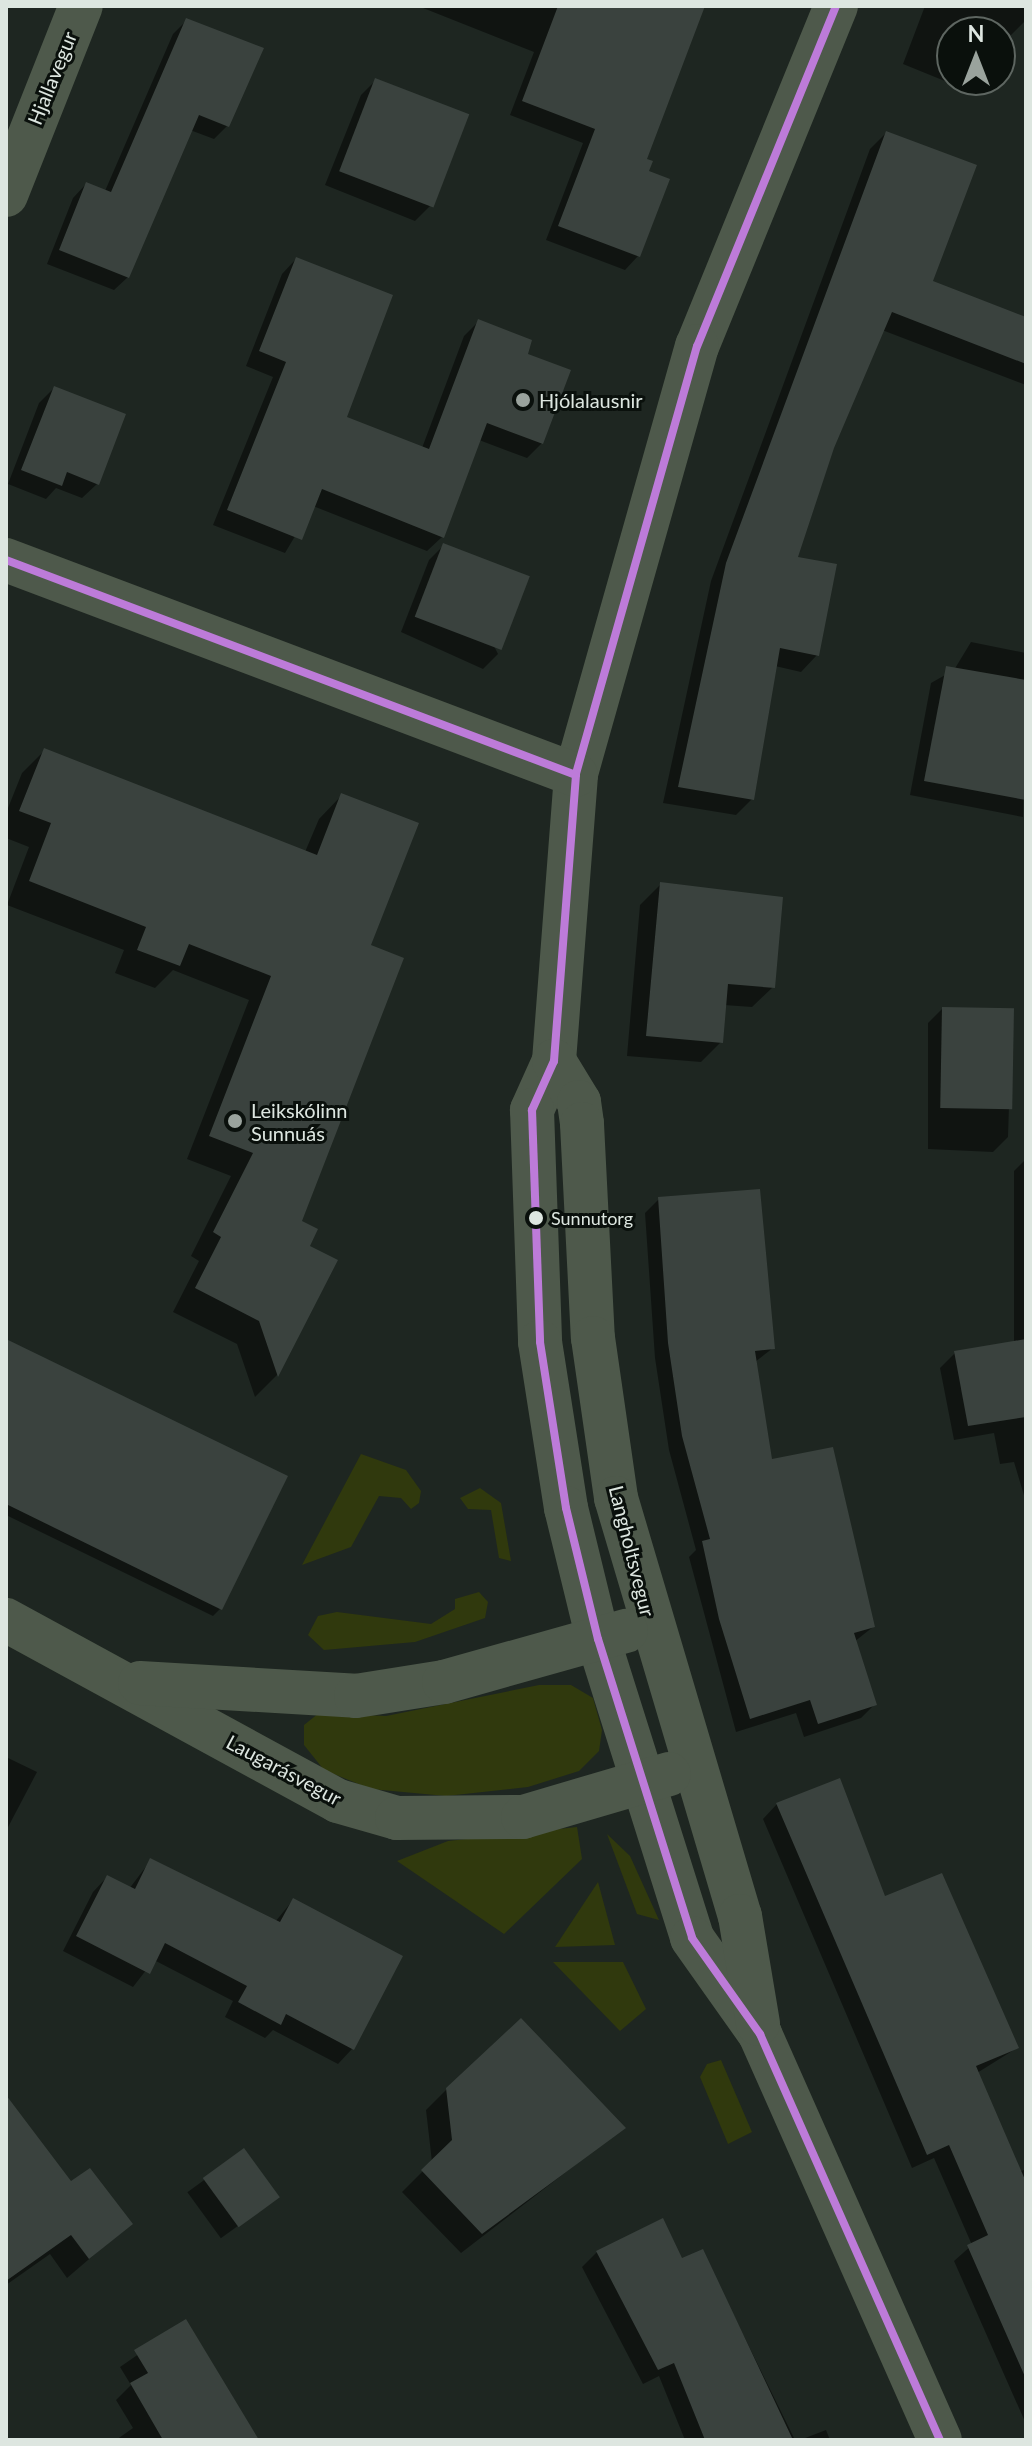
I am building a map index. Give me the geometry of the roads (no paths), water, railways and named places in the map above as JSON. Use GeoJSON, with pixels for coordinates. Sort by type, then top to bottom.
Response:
{"type":"FeatureCollection","features":[{"type":"Feature","properties":{"kind":"street","name":"Hjallavegur"},"geometry":{"type":"LineString","coordinates":[[6,195],[81,6]]}},
{"type":"Feature","properties":{"kind":"street","name":"Langholtsvegur"},"geometry":{"type":"LineString","coordinates":[[836,6],[697,346],[576,775],[554,1061],[532,1110],[540,1342],[566,1508],[598,1639],[692,1938],[760,2034],[940,2440]]}},
{"type":"Feature","properties":{"kind":"street"},"geometry":{"type":"LineString","coordinates":[[6,560],[576,775]]}},
{"type":"Feature","properties":{"kind":"street","name":"Langholtsvegur"},"geometry":{"type":"LineString","coordinates":[[554,1061],[579,1102],[586,1169],[593,1338],[616,1498],[691,1766],[740,1916],[760,2034]]}},
{"type":"Feature","properties":{"kind":"street"},"geometry":{"type":"LineString","coordinates":[[533,1172],[586,1169]]}},
{"type":"Feature","properties":{"kind":"street"},"geometry":{"type":"LineString","coordinates":[[540,1342],[593,1338]]}},
{"type":"Feature","properties":{"kind":"street"},"geometry":{"type":"LineString","coordinates":[[566,1508],[616,1498]]}},
{"type":"Feature","properties":{"kind":"street","name":"Laugarásvegur"},"geometry":{"type":"LineString","coordinates":[[6,1620],[338,1801],[397,1818],[523,1817],[643,1784],[691,1766]]}},
{"type":"Feature","properties":{"kind":"street","name":"Laugarásvegur"},"geometry":{"type":"LineString","coordinates":[[122,1681],[356,1696],[444,1682],[651,1624]]}},
{"type":"Feature","properties":{"kind":"place","name":"Hjólalausnir"},"geometry":{"type":"Point","coordinates":[523,400]}},
{"type":"Feature","properties":{"kind":"place","name":"Leikskólinn Sunnuás"},"geometry":{"type":"Point","coordinates":[235,1121]}},
{"type":"Feature","properties":{"kind":"place","name":"Sunnutorg"},"geometry":{"type":"Point","coordinates":[536,1218]}}]}
